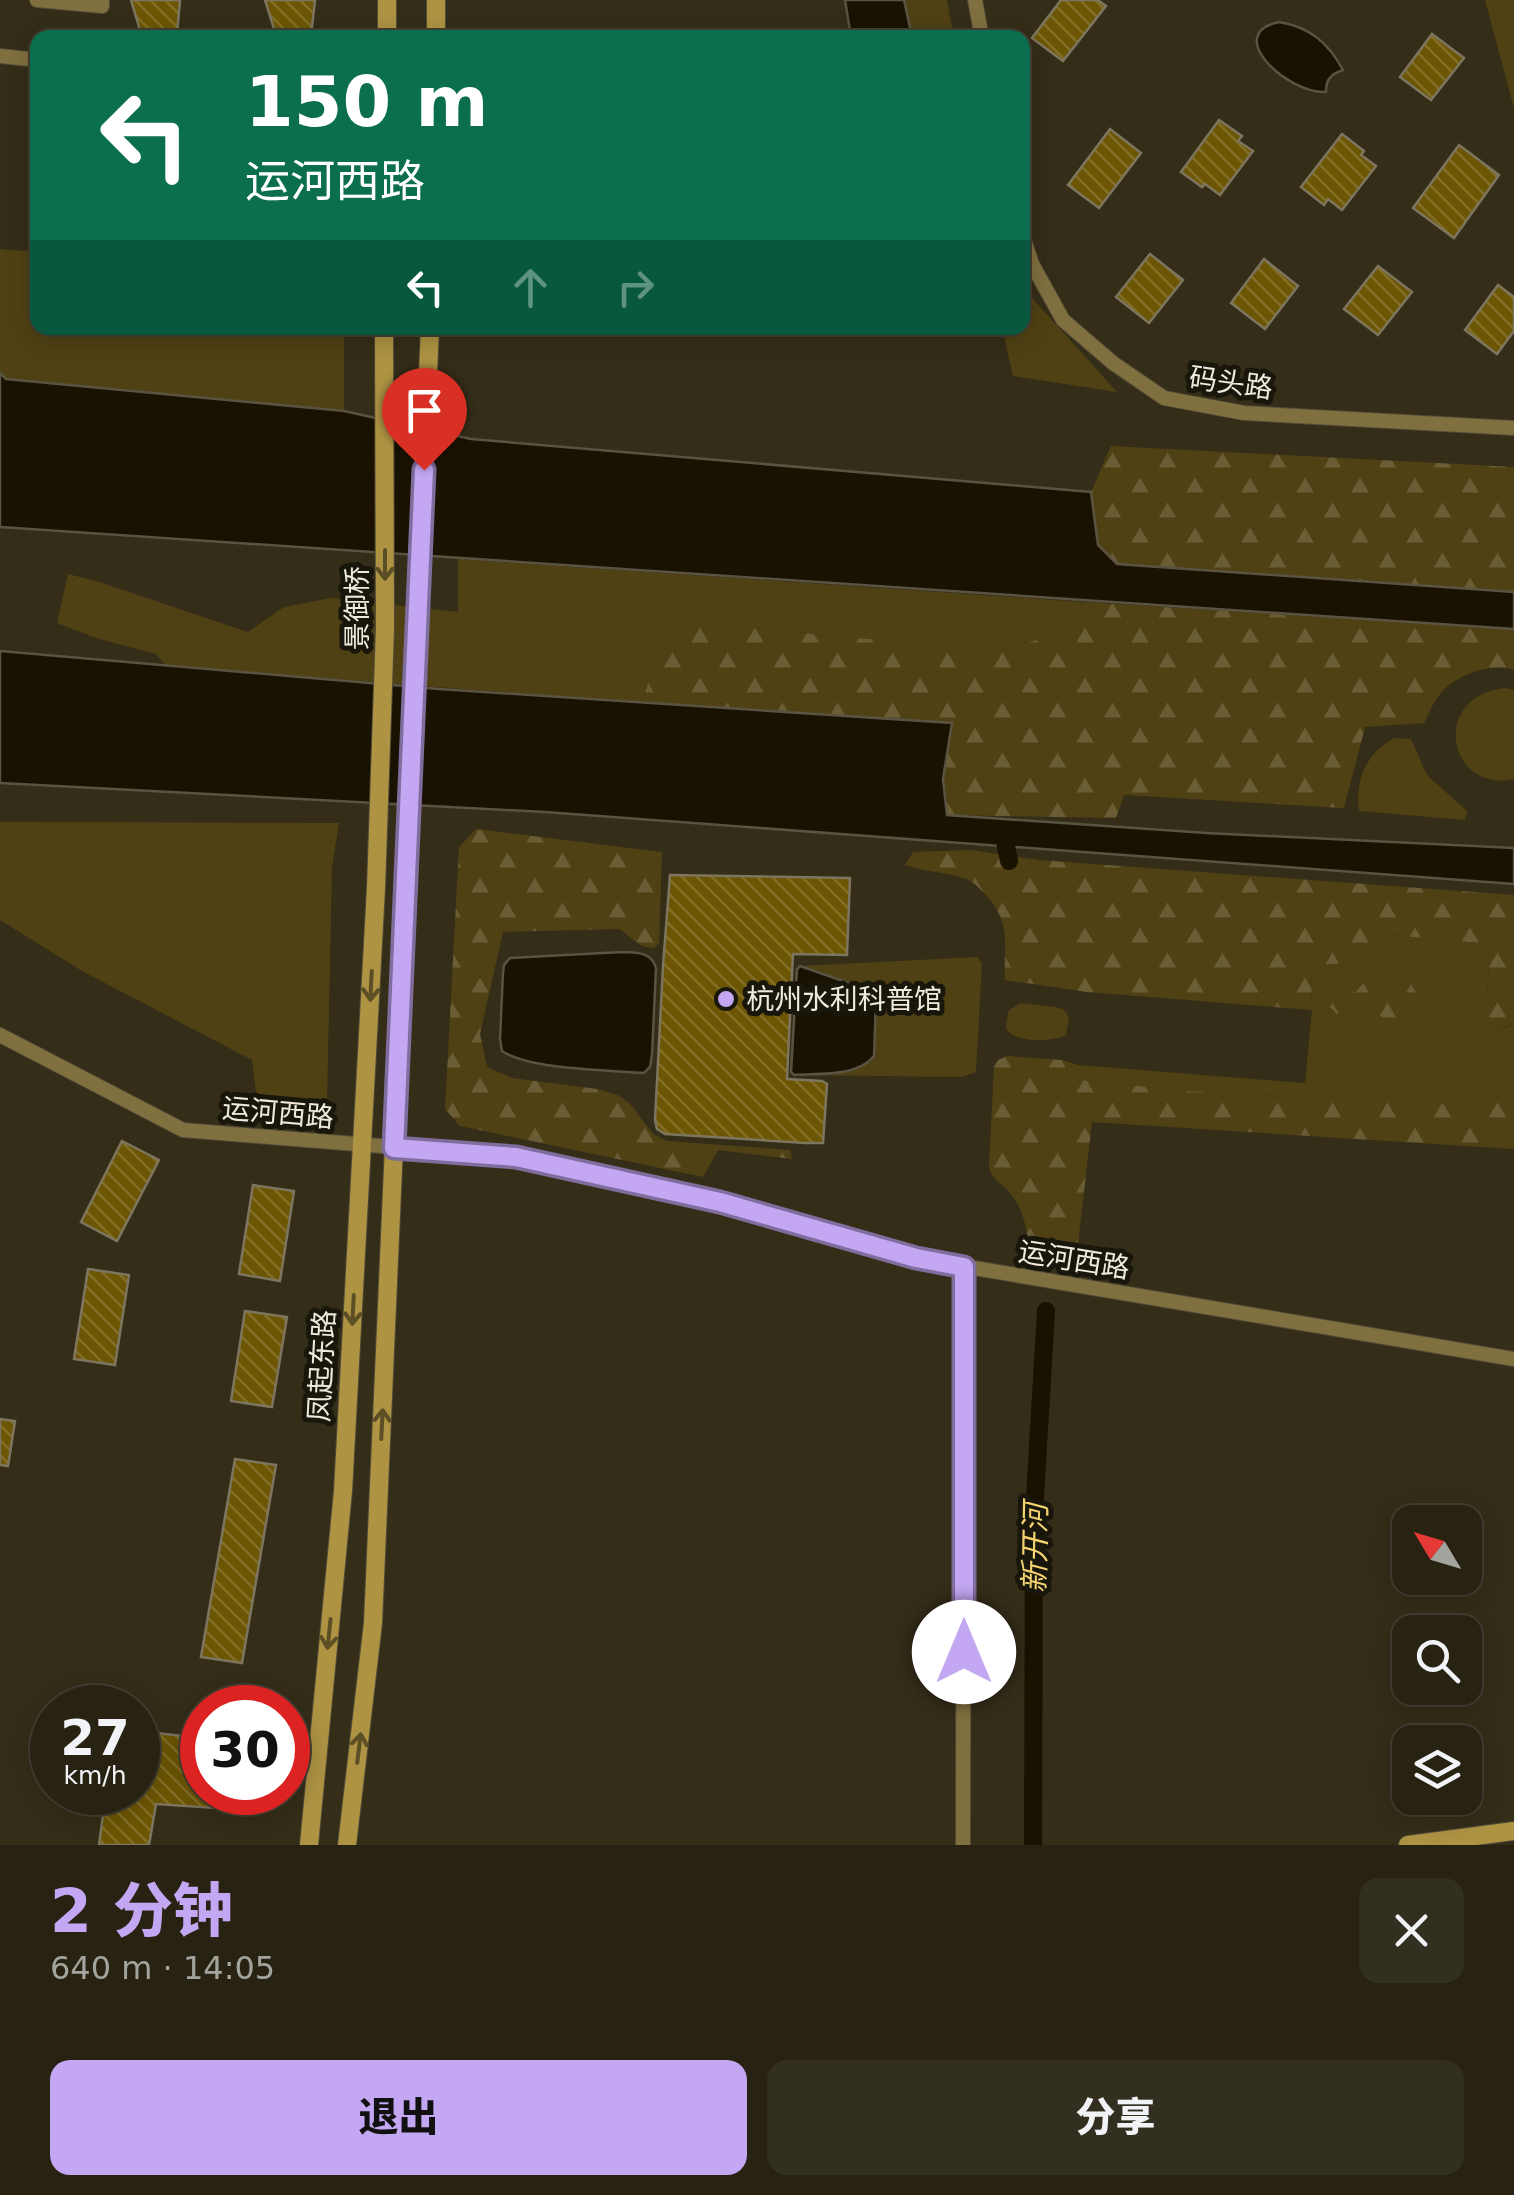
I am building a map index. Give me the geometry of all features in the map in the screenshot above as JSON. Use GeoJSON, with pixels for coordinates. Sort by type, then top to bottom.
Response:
{"type":"FeatureCollection","features":[{"type":"Feature","properties":{"kind":"main road"},"geometry":{"type":"LineString","coordinates":[[387,0],[387,30]]}},
{"type":"Feature","properties":{"kind":"main road"},"geometry":{"type":"LineString","coordinates":[[436,0],[436,30]]}},
{"type":"Feature","properties":{"kind":"main road","name":"景御桥"},"geometry":{"type":"LineString","coordinates":[[376,888],[385,628],[384,335]]}},
{"type":"Feature","properties":{"kind":"main road"},"geometry":{"type":"LineString","coordinates":[[348,1845],[373,1623],[430,335]]}},
{"type":"Feature","properties":{"kind":"main road","name":"凤起东路"},"geometry":{"type":"LineString","coordinates":[[309,1845],[343,1491],[376,888]]}},
{"type":"Feature","properties":{"kind":"main road"},"geometry":{"type":"LineString","coordinates":[[1408,1845],[1514,1831]]}},
{"type":"Feature","properties":{"kind":"street"},"geometry":{"type":"LineString","coordinates":[[36,0],[102,6],[102,0]]}},
{"type":"Feature","properties":{"kind":"street"},"geometry":{"type":"LineString","coordinates":[[976,0],[981,30]]}},
{"type":"Feature","properties":{"kind":"street"},"geometry":{"type":"LineString","coordinates":[[0,56],[30,59]]}},
{"type":"Feature","properties":{"kind":"street","name":"码头路"},"geometry":{"type":"LineString","coordinates":[[1030,258],[1063,320],[1113,363],[1164,398],[1244,414],[1514,428]]}},
{"type":"Feature","properties":{"kind":"street","name":"运河西路"},"geometry":{"type":"LineString","coordinates":[[0,1035],[183,1130],[516,1157],[720,1202],[916,1258],[1514,1359]]}},
{"type":"Feature","properties":{"kind":"street"},"geometry":{"type":"LineString","coordinates":[[963,1845],[964,1267]]}},
{"type":"Feature","properties":{"kind":"green space"},"geometry":{"type":"Polygon","coordinates":[[[901,0],[947,0],[953,30],[911,30],[901,0]]]}},
{"type":"Feature","properties":{"kind":"green space"},"geometry":{"type":"Polygon","coordinates":[[[1485,0],[1514,0],[1514,108],[1485,0]]]}},
{"type":"Feature","properties":{"kind":"green space"},"geometry":{"type":"Polygon","coordinates":[[[0,249],[30,251],[30,335],[344,335],[344,411],[6,379],[0,373],[0,249]]]}},
{"type":"Feature","properties":{"kind":"green space"},"geometry":{"type":"Polygon","coordinates":[[[1030,296],[1117,392],[1013,376],[1004,335],[1030,335],[1030,296]]]}},
{"type":"Feature","properties":{"kind":"green space"},"geometry":{"type":"Polygon","coordinates":[[[1111,446],[1514,467],[1514,592],[1117,564],[1098,545],[1091,492],[1111,446]]]}},
{"type":"Feature","properties":{"kind":"green space"},"geometry":{"type":"Polygon","coordinates":[[[458,559],[1084,602],[1058,634],[998,651],[667,620],[642,703],[166,666],[156,654],[57,623],[68,574],[248,632],[284,607],[331,598],[458,612],[458,559]]]}},
{"type":"Feature","properties":{"kind":"green space"},"geometry":{"type":"Polygon","coordinates":[[[1084,602],[1514,629],[1514,670],[1485,669],[1455,681],[1438,697],[1424,723],[1365,727],[1344,808],[1124,795],[1116,818],[946,815],[943,779],[951,723],[642,703],[667,620],[998,651],[1058,634],[1084,602]]]}},
{"type":"Feature","properties":{"kind":"green space"},"geometry":{"type":"Polygon","coordinates":[[[1505,688],[1514,690],[1514,779],[1492,780],[1474,772],[1462,759],[1456,742],[1457,725],[1465,708],[1481,695],[1505,688]]]}},
{"type":"Feature","properties":{"kind":"green space"},"geometry":{"type":"Polygon","coordinates":[[[1394,738],[1411,739],[1427,775],[1467,811],[1465,820],[1359,811],[1364,768],[1394,738]]]}},
{"type":"Feature","properties":{"kind":"green space"},"geometry":{"type":"Polygon","coordinates":[[[0,822],[339,823],[332,867],[327,1103],[312,1113],[259,1117],[252,1060],[82,971],[0,920],[0,822]]]}},
{"type":"Feature","properties":{"kind":"green space"},"geometry":{"type":"Polygon","coordinates":[[[476,829],[662,852],[659,943],[654,948],[639,944],[619,929],[503,932],[480,1034],[487,1067],[512,1078],[618,1095],[653,1134],[667,1141],[790,1150],[792,1159],[718,1150],[703,1177],[460,1126],[445,1109],[459,847],[476,829]]]}},
{"type":"Feature","properties":{"kind":"green space"},"geometry":{"type":"Polygon","coordinates":[[[970,850],[1039,860],[1514,895],[1514,1020],[1485,1035],[1490,944],[1368,933],[1369,962],[1311,965],[1312,1010],[1087,992],[1005,980],[1003,924],[984,893],[966,879],[905,865],[913,852],[970,850]]]}},
{"type":"Feature","properties":{"kind":"green space"},"geometry":{"type":"Polygon","coordinates":[[[1367,933],[1490,944],[1485,1034],[1509,1026],[1514,1020],[1514,1090],[1508,1088],[1469,1105],[1410,1099],[1352,1100],[1187,1091],[1071,1079],[1062,1060],[1078,1065],[1305,1083],[1312,1010],[1311,965],[1367,933]]]}},
{"type":"Feature","properties":{"kind":"green space"},"geometry":{"type":"Polygon","coordinates":[[[977,957],[982,963],[976,1072],[962,1077],[794,1075],[830,1073],[874,1056],[873,994],[800,966],[977,957]]]}},
{"type":"Feature","properties":{"kind":"green space"},"geometry":{"type":"Polygon","coordinates":[[[1393,974],[1409,981],[1421,1000],[1419,1015],[1400,1024],[1364,1010],[1337,1014],[1326,1003],[1337,981],[1355,993],[1367,979],[1393,974]]]}},
{"type":"Feature","properties":{"kind":"green space"},"geometry":{"type":"Polygon","coordinates":[[[1021,1003],[1063,1009],[1069,1017],[1066,1035],[1033,1040],[1010,1033],[1006,1027],[1009,1010],[1021,1003]]]}},
{"type":"Feature","properties":{"kind":"green space"},"geometry":{"type":"Polygon","coordinates":[[[1007,1056],[1062,1060],[1071,1079],[1187,1091],[1352,1100],[1403,1098],[1469,1105],[1508,1088],[1514,1090],[1514,1149],[1092,1122],[1078,1243],[1028,1239],[1017,1204],[989,1168],[994,1066],[1007,1056]]]}},
{"type":"Feature","properties":{"kind":"shaded area"},"geometry":{"type":"Polygon","coordinates":[[[845,0],[904,0],[910,30],[850,30],[845,0]]]}},
{"type":"Feature","properties":{"kind":"shaded area"},"geometry":{"type":"Polygon","coordinates":[[[1279,22],[1308,32],[1337,60],[1343,70],[1330,78],[1326,92],[1295,84],[1267,62],[1257,38],[1263,29],[1279,22]]]}},
{"type":"Feature","properties":{"kind":"shaded area"},"geometry":{"type":"Polygon","coordinates":[[[0,373],[6,379],[344,411],[471,439],[1091,492],[1098,545],[1117,564],[1514,592],[1514,629],[0,527],[0,373]]]}},
{"type":"Feature","properties":{"kind":"shaded area"},"geometry":{"type":"Polygon","coordinates":[[[0,651],[439,689],[952,723],[943,779],[947,815],[1514,848],[1514,884],[545,812],[0,783],[0,651]]]}},
{"type":"Feature","properties":{"kind":"shaded area"},"geometry":{"type":"Polygon","coordinates":[[[622,952],[647,956],[656,968],[652,1055],[650,1067],[644,1073],[550,1066],[502,1051],[503,972],[510,958],[622,952]]]}},
{"type":"Feature","properties":{"kind":"shaded area"},"geometry":{"type":"Polygon","coordinates":[[[800,966],[873,994],[874,1056],[867,1063],[837,1073],[791,1072],[800,966]]]}},
{"type":"Feature","properties":{"kind":"building"},"geometry":{"type":"Polygon","coordinates":[[[131,0],[180,0],[177,30],[140,30],[131,0]]]}},
{"type":"Feature","properties":{"kind":"building"},"geometry":{"type":"Polygon","coordinates":[[[265,0],[315,0],[312,30],[274,30],[265,0]]]}},
{"type":"Feature","properties":{"kind":"building"},"geometry":{"type":"Polygon","coordinates":[[[1061,0],[1098,0],[1106,6],[1063,61],[1032,38],[1061,0]]]}},
{"type":"Feature","properties":{"kind":"building"},"geometry":{"type":"Polygon","coordinates":[[[1432,34],[1464,58],[1431,100],[1400,77],[1432,34]]]}},
{"type":"Feature","properties":{"kind":"building"},"geometry":{"type":"Polygon","coordinates":[[[1219,120],[1242,136],[1238,141],[1253,151],[1220,195],[1181,172],[1219,120]]]}},
{"type":"Feature","properties":{"kind":"building"},"geometry":{"type":"Polygon","coordinates":[[[1110,129],[1141,153],[1099,208],[1068,185],[1110,129]]]}},
{"type":"Feature","properties":{"kind":"building"},"geometry":{"type":"Polygon","coordinates":[[[1342,134],[1376,166],[1342,210],[1328,199],[1324,205],[1301,187],[1342,134]]]}},
{"type":"Feature","properties":{"kind":"building"},"geometry":{"type":"Polygon","coordinates":[[[1459,145],[1499,175],[1454,238],[1413,208],[1459,145]]]}},
{"type":"Feature","properties":{"kind":"building"},"geometry":{"type":"Polygon","coordinates":[[[1150,254],[1183,280],[1149,323],[1116,297],[1150,254]]]}},
{"type":"Feature","properties":{"kind":"building"},"geometry":{"type":"Polygon","coordinates":[[[1264,259],[1298,286],[1265,329],[1231,303],[1264,259]]]}},
{"type":"Feature","properties":{"kind":"building"},"geometry":{"type":"Polygon","coordinates":[[[1378,266],[1412,292],[1378,335],[1344,309],[1378,266]]]}},
{"type":"Feature","properties":{"kind":"building"},"geometry":{"type":"Polygon","coordinates":[[[1498,285],[1514,297],[1514,331],[1497,354],[1465,330],[1498,285]]]}},
{"type":"Feature","properties":{"kind":"building","name":"杭州水利科普馆"},"geometry":{"type":"Polygon","coordinates":[[[670,875],[850,878],[847,955],[793,954],[787,1079],[827,1084],[823,1143],[665,1134],[657,1129],[670,875]]]}},
{"type":"Feature","properties":{"kind":"building"},"geometry":{"type":"Polygon","coordinates":[[[122,1141],[159,1160],[117,1241],[81,1222],[122,1141]]]}},
{"type":"Feature","properties":{"kind":"building"},"geometry":{"type":"Polygon","coordinates":[[[253,1185],[294,1191],[280,1281],[239,1274],[253,1185]]]}},
{"type":"Feature","properties":{"kind":"building"},"geometry":{"type":"Polygon","coordinates":[[[88,1269],[129,1275],[115,1365],[74,1359],[88,1269]]]}},
{"type":"Feature","properties":{"kind":"building"},"geometry":{"type":"Polygon","coordinates":[[[245,1311],[287,1317],[272,1407],[231,1401],[245,1311]]]}},
{"type":"Feature","properties":{"kind":"building"},"geometry":{"type":"Polygon","coordinates":[[[0,1419],[15,1421],[8,1466],[0,1465],[0,1419]]]}},
{"type":"Feature","properties":{"kind":"building"},"geometry":{"type":"Polygon","coordinates":[[[235,1459],[276,1465],[242,1663],[201,1657],[235,1459]]]}},
{"type":"Feature","properties":{"kind":"building"},"geometry":{"type":"Polygon","coordinates":[[[160,1733],[180,1736],[180,1806],[160,1804],[160,1733]]]}},
{"type":"Feature","properties":{"kind":"building"},"geometry":{"type":"Polygon","coordinates":[[[103,1815],[154,1815],[149,1845],[99,1845],[103,1815]]]}},
{"type":"Feature","properties":{"kind":"waterway","name":"新开河"},"geometry":{"type":"LineString","coordinates":[[1004,836],[1009,861]]}},
{"type":"Feature","properties":{"kind":"waterway","name":"新开河"},"geometry":{"type":"LineString","coordinates":[[1033,1845],[1034,1514],[1046,1311]]}},
{"type":"Feature","properties":{"kind":"place","name":"杭州水利科普馆"},"geometry":{"type":"Point","coordinates":[726,999]}},
{"type":"Feature","properties":{"kind":"route"},"geometry":{"type":"LineString","coordinates":[[424,470],[394,1148],[516,1157],[720,1202],[916,1258],[964,1267],[964,1652]]}}]}
